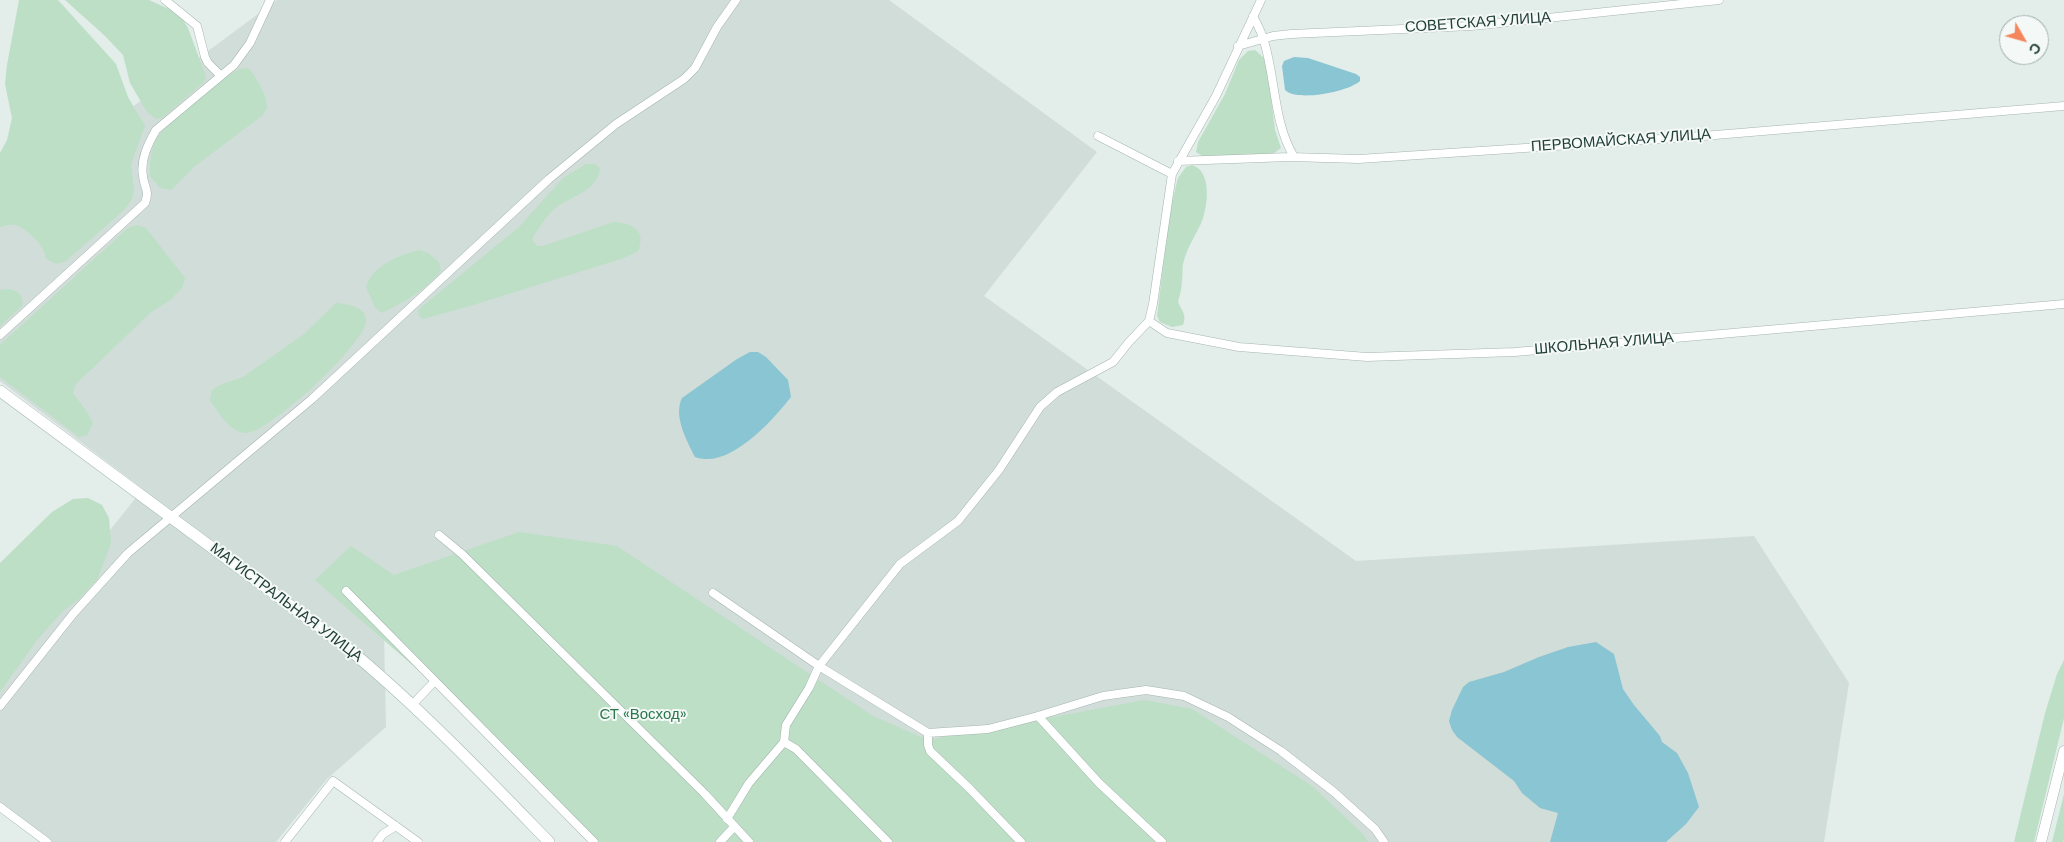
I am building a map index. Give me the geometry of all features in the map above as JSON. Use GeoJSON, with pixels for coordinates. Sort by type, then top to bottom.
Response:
{"type":"FeatureCollection","features":[{"type":"Feature","properties":{"kind":"main road","name":"МАГИСТРАЛЬНАЯ УЛИЦА"},"geometry":{"type":"LineString","coordinates":[[0,391],[345,646],[413,704],[549,842]]}},
{"type":"Feature","properties":{"kind":"street"},"geometry":{"type":"LineString","coordinates":[[166,0],[197,26],[205,57],[208,63],[220,75]]}},
{"type":"Feature","properties":{"kind":"street"},"geometry":{"type":"LineString","coordinates":[[0,335],[145,203],[148,195],[143,177],[143,162],[149,141],[156,130],[234,65],[242,56],[270,0]]}},
{"type":"Feature","properties":{"kind":"street"},"geometry":{"type":"LineString","coordinates":[[0,706],[73,614],[128,552],[312,399],[587,146],[616,124],[684,79],[695,68],[717,27],[736,0]]}},
{"type":"Feature","properties":{"kind":"street"},"geometry":{"type":"LineString","coordinates":[[727,819],[749,783],[784,742],[786,725],[819,666],[900,564],[958,521],[999,470],[1040,407],[1057,392],[1113,362],[1128,342],[1149,321],[1172,174],[1216,96],[1261,0]]}},
{"type":"Feature","properties":{"kind":"street","name":"СОВЕТСКАЯ УЛИЦА"},"geometry":{"type":"LineString","coordinates":[[1238,46],[1292,34],[1471,26],[1719,0]]}},
{"type":"Feature","properties":{"kind":"street"},"geometry":{"type":"LineString","coordinates":[[1253,16],[1264,39],[1284,138],[1294,157]]}},
{"type":"Feature","properties":{"kind":"street","name":"ПЕРВОМАЙСКАЯ УЛИЦА"},"geometry":{"type":"LineString","coordinates":[[1178,161],[1294,157],[1359,159],[1692,137],[2064,106]]}},
{"type":"Feature","properties":{"kind":"street"},"geometry":{"type":"LineString","coordinates":[[1098,136],[1172,174]]}},
{"type":"Feature","properties":{"kind":"street","name":"ШКОЛЬНАЯ УЛИЦА"},"geometry":{"type":"LineString","coordinates":[[1149,321],[1167,333],[1239,347],[1367,356],[1515,352],[2064,304]]}},
{"type":"Feature","properties":{"kind":"street"},"geometry":{"type":"LineString","coordinates":[[439,535],[462,554],[676,765],[749,842]]}},
{"type":"Feature","properties":{"kind":"street"},"geometry":{"type":"LineString","coordinates":[[346,591],[594,842]]}},
{"type":"Feature","properties":{"kind":"street"},"geometry":{"type":"LineString","coordinates":[[713,593],[819,666],[928,733],[988,729],[1103,696],[1146,690],[1184,696],[1228,717],[1281,751],[1334,792],[1375,829],[1384,842]]}},
{"type":"Feature","properties":{"kind":"street"},"geometry":{"type":"LineString","coordinates":[[413,704],[434,682]]}},
{"type":"Feature","properties":{"kind":"street"},"geometry":{"type":"LineString","coordinates":[[1038,716],[1099,783],[1162,842]]}},
{"type":"Feature","properties":{"kind":"street"},"geometry":{"type":"LineString","coordinates":[[928,733],[930,751],[1021,842]]}},
{"type":"Feature","properties":{"kind":"street"},"geometry":{"type":"LineString","coordinates":[[784,742],[796,749],[888,842]]}},
{"type":"Feature","properties":{"kind":"street"},"geometry":{"type":"LineString","coordinates":[[2041,842],[2064,751]]}},
{"type":"Feature","properties":{"kind":"street"},"geometry":{"type":"LineString","coordinates":[[285,842],[333,782],[418,842]]}},
{"type":"Feature","properties":{"kind":"street"},"geometry":{"type":"LineString","coordinates":[[0,807],[47,842]]}},
{"type":"Feature","properties":{"kind":"street"},"geometry":{"type":"LineString","coordinates":[[377,842],[383,834],[396,826]]}},
{"type":"Feature","properties":{"kind":"street"},"geometry":{"type":"LineString","coordinates":[[720,842],[734,827]]}},
{"type":"Feature","properties":{"kind":"shaded area"},"geometry":{"type":"Polygon","coordinates":[[[277,0],[889,0],[1097,152],[984,296],[1356,561],[1754,536],[1849,683],[1824,842],[1335,842],[908,762],[383,587],[386,727],[327,779],[276,842],[49,842],[0,807],[0,667],[143,489],[0,381],[0,205],[277,0]]]}},
{"type":"Feature","properties":{"kind":"green space"},"geometry":{"type":"Polygon","coordinates":[[[19,0],[58,0],[116,64],[128,97],[145,126],[131,164],[134,190],[132,199],[124,210],[66,261],[60,263],[53,263],[46,258],[40,245],[24,229],[13,225],[0,227],[0,153],[7,140],[12,118],[5,84],[19,0]]]}},
{"type":"Feature","properties":{"kind":"green space"},"geometry":{"type":"Polygon","coordinates":[[[65,0],[149,0],[171,10],[183,20],[188,28],[206,77],[204,82],[162,118],[156,119],[147,112],[130,83],[123,55],[65,0]]]}},
{"type":"Feature","properties":{"kind":"green space"},"geometry":{"type":"Polygon","coordinates":[[[1255,50],[1264,58],[1267,64],[1275,130],[1281,148],[1273,154],[1204,157],[1196,152],[1198,142],[1225,94],[1239,60],[1248,51],[1255,50]]]}},
{"type":"Feature","properties":{"kind":"green space"},"geometry":{"type":"Polygon","coordinates":[[[247,68],[257,80],[263,92],[267,108],[263,115],[195,166],[171,190],[160,188],[150,176],[150,161],[157,138],[171,123],[210,90],[233,73],[247,68]]]}},
{"type":"Feature","properties":{"kind":"green space"},"geometry":{"type":"Polygon","coordinates":[[[586,164],[595,164],[600,168],[598,176],[588,189],[552,211],[533,237],[533,241],[537,246],[543,246],[613,222],[626,224],[636,229],[641,238],[638,251],[624,258],[473,305],[423,319],[419,316],[418,310],[519,227],[563,178],[586,164]]]}},
{"type":"Feature","properties":{"kind":"green space"},"geometry":{"type":"Polygon","coordinates":[[[1192,165],[1203,174],[1206,181],[1207,198],[1202,221],[1183,264],[1182,285],[1178,302],[1184,313],[1184,322],[1183,325],[1172,327],[1160,322],[1157,316],[1170,210],[1178,178],[1186,167],[1192,165]]]}},
{"type":"Feature","properties":{"kind":"green space"},"geometry":{"type":"Polygon","coordinates":[[[137,225],[146,228],[185,278],[182,288],[170,300],[150,313],[76,384],[73,393],[93,423],[87,435],[79,437],[0,377],[0,345],[128,228],[137,225]]]}},
{"type":"Feature","properties":{"kind":"green space"},"geometry":{"type":"Polygon","coordinates":[[[419,250],[428,253],[439,262],[441,271],[429,284],[414,295],[382,313],[375,307],[366,287],[369,280],[387,262],[419,250]]]}},
{"type":"Feature","properties":{"kind":"green space"},"geometry":{"type":"Polygon","coordinates":[[[9,289],[20,294],[22,306],[0,326],[0,290],[9,289]]]}},
{"type":"Feature","properties":{"kind":"green space"},"geometry":{"type":"Polygon","coordinates":[[[336,303],[355,307],[363,312],[365,316],[366,321],[361,332],[350,348],[293,405],[273,420],[256,430],[245,433],[239,432],[229,425],[210,400],[212,390],[220,385],[243,377],[304,334],[336,303]]]}},
{"type":"Feature","properties":{"kind":"green space"},"geometry":{"type":"Polygon","coordinates":[[[88,498],[102,505],[109,518],[111,543],[98,578],[79,599],[63,611],[37,640],[0,692],[0,563],[52,512],[73,499],[88,498]]]}},
{"type":"Feature","properties":{"kind":"green space","name":"СТ «Восход»"},"geometry":{"type":"Polygon","coordinates":[[[519,532],[617,546],[873,716],[928,740],[1145,700],[1192,709],[1312,786],[1363,834],[1368,842],[590,842],[426,677],[315,580],[351,546],[394,575],[519,532]]]}},
{"type":"Feature","properties":{"kind":"green space"},"geometry":{"type":"Polygon","coordinates":[[[2064,660],[2064,718],[2034,842],[2014,842],[2045,713],[2057,674],[2064,660]]]}},
{"type":"Feature","properties":{"kind":"green space"},"geometry":{"type":"Polygon","coordinates":[[[2064,794],[2064,840],[2063,842],[2052,842],[2064,794]]]}},
{"type":"Feature","properties":{"kind":"water"},"geometry":{"type":"Polygon","coordinates":[[[1294,57],[1308,58],[1356,74],[1360,77],[1360,81],[1345,89],[1334,92],[1311,95],[1291,94],[1285,90],[1282,66],[1284,61],[1294,57]]]}},
{"type":"Feature","properties":{"kind":"water"},"geometry":{"type":"Polygon","coordinates":[[[750,352],[758,352],[766,357],[788,380],[791,397],[762,430],[736,450],[708,459],[695,457],[680,420],[679,413],[682,398],[750,352]]]}},
{"type":"Feature","properties":{"kind":"water"},"geometry":{"type":"Polygon","coordinates":[[[1596,642],[1614,654],[1623,689],[1660,736],[1662,742],[1677,753],[1688,773],[1699,807],[1686,824],[1666,842],[1550,842],[1558,813],[1540,808],[1522,793],[1514,781],[1457,737],[1452,730],[1449,721],[1452,710],[1463,687],[1469,682],[1504,672],[1568,647],[1596,642]]]}}]}
